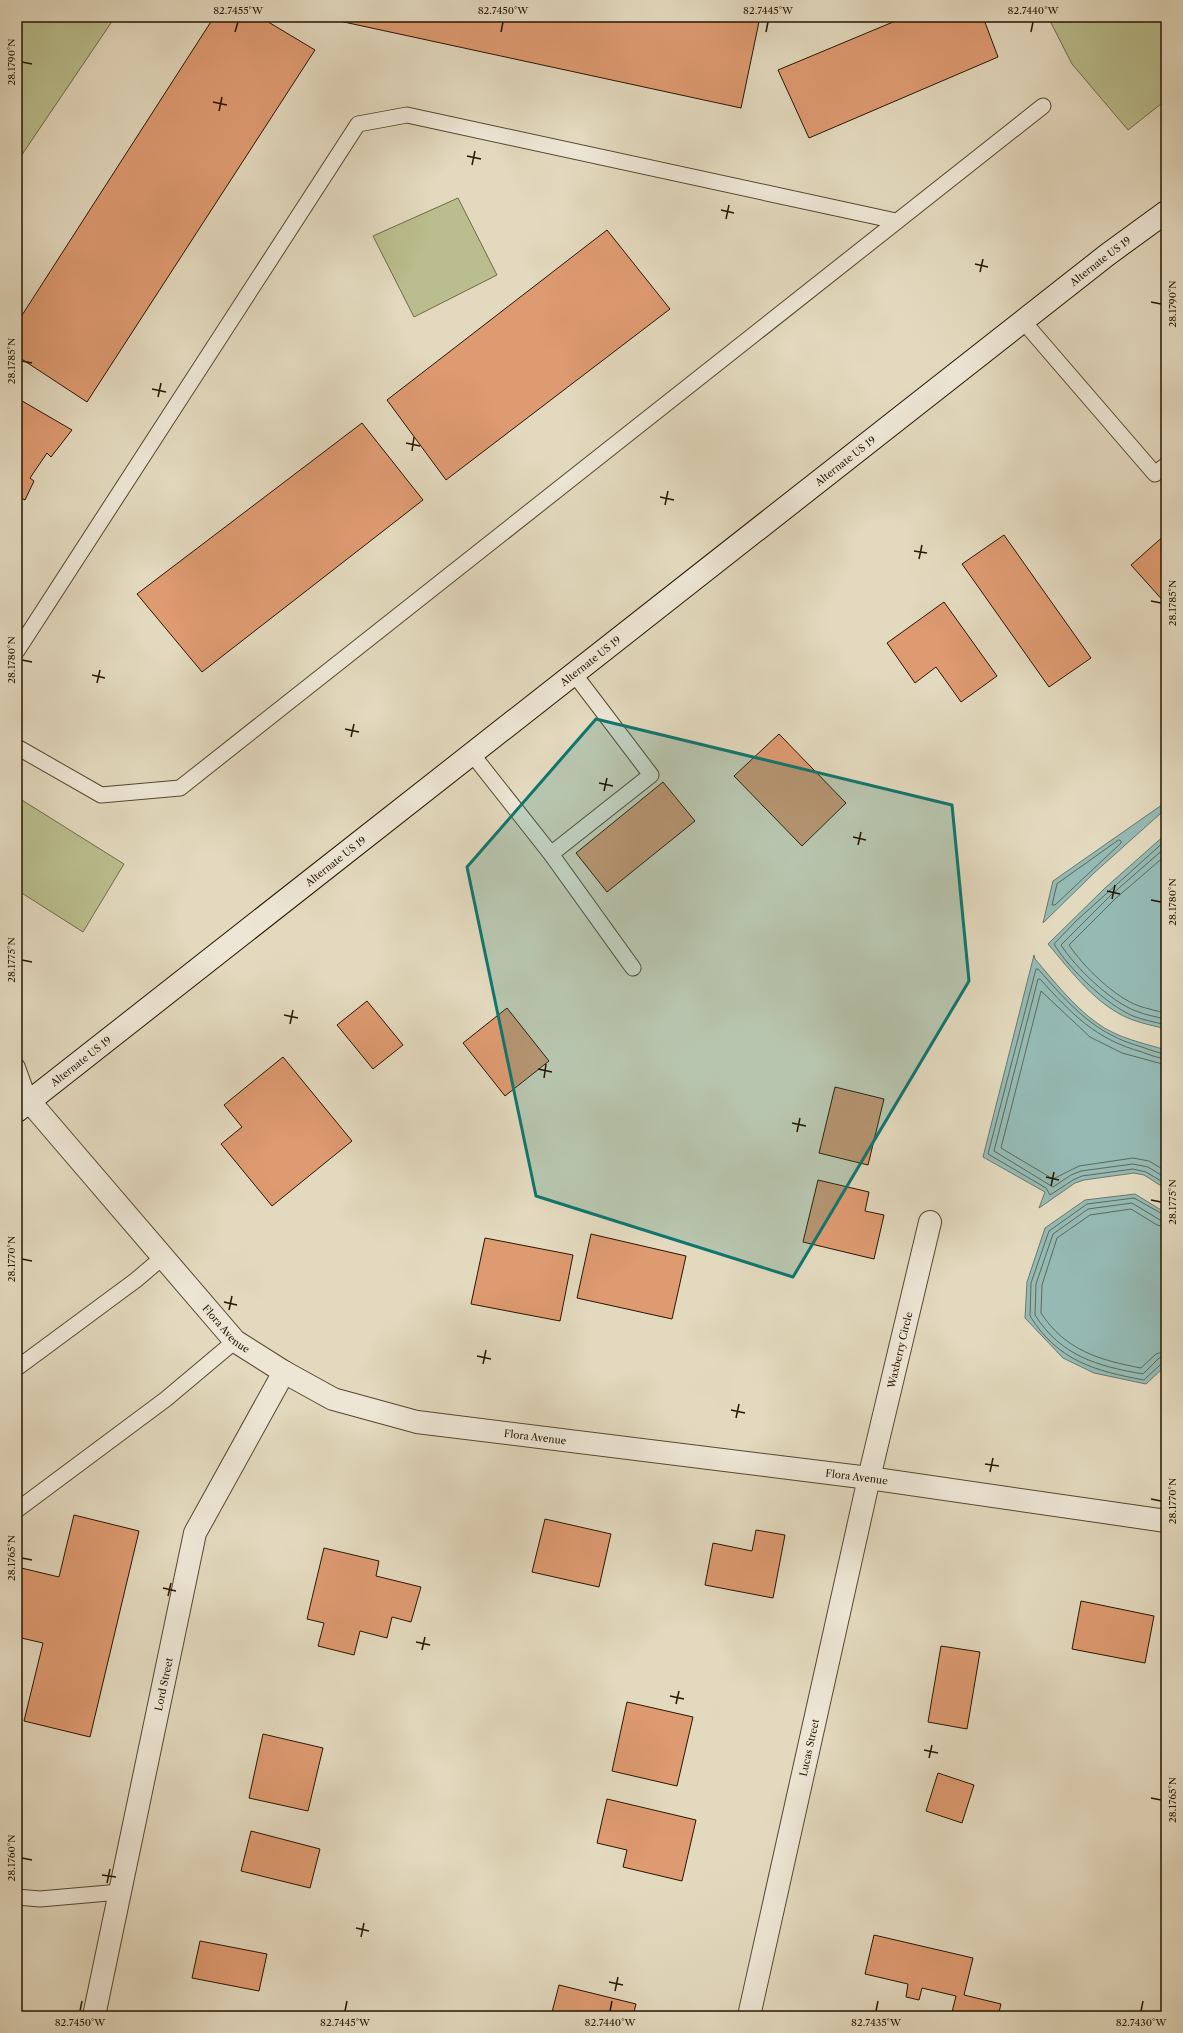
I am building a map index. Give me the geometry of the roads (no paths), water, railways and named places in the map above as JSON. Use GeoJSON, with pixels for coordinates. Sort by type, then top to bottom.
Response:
{"type":"FeatureCollection","features":[{"type":"Feature","properties":{"kind":"street","name":"Alternate US 19"},"geometry":{"type":"LineString","coordinates":[[23,1107],[472,754],[575,675],[1023,321],[1166,212]]}},
{"type":"Feature","properties":{"kind":"street","name":"Flora Avenue"},"geometry":{"type":"LineString","coordinates":[[23,1107],[163,1257],[234,1341],[284,1372],[333,1399],[417,1422],[869,1478],[1166,1521]]}},
{"type":"Feature","properties":{"kind":"street","name":"Waxberry Circle"},"geometry":{"type":"LineString","coordinates":[[869,1478],[930,1222]]}},
{"type":"Feature","properties":{"kind":"street","name":"Lord Street"},"geometry":{"type":"LineString","coordinates":[[94,2016],[195,1533],[284,1372]]}},
{"type":"Feature","properties":{"kind":"street","name":"Lucas Street"},"geometry":{"type":"LineString","coordinates":[[749,2016],[869,1478]]}},
{"type":"Feature","properties":{"kind":"lane"},"geometry":{"type":"LineString","coordinates":[[17,747],[101,794],[180,788],[1043,106]]}},
{"type":"Feature","properties":{"kind":"lane"},"geometry":{"type":"LineString","coordinates":[[17,651],[358,124],[407,115],[896,221]]}},
{"type":"Feature","properties":{"kind":"lane"},"geometry":{"type":"LineString","coordinates":[[1023,321],[1155,474],[1166,466]]}},
{"type":"Feature","properties":{"kind":"lane"},"geometry":{"type":"LineString","coordinates":[[551,854],[651,775],[575,675]]}},
{"type":"Feature","properties":{"kind":"lane"},"geometry":{"type":"LineString","coordinates":[[472,754],[551,854],[633,968]]}},
{"type":"Feature","properties":{"kind":"lane"},"geometry":{"type":"LineString","coordinates":[[17,1066],[23,1107]]}},
{"type":"Feature","properties":{"kind":"lane"},"geometry":{"type":"LineString","coordinates":[[17,1368],[163,1257]]}},
{"type":"Feature","properties":{"kind":"lane"},"geometry":{"type":"LineString","coordinates":[[17,1510],[166,1399],[234,1341]]}},
{"type":"Feature","properties":{"kind":"lane"},"geometry":{"type":"LineString","coordinates":[[17,1897],[40,1898],[120,1892]]}},
{"type":"Feature","properties":{"kind":"water"},"geometry":{"type":"Polygon","coordinates":[[[1166,802],[1166,810],[1094,873],[1043,923],[1053,881],[1166,802]]]}},
{"type":"Feature","properties":{"kind":"water"},"geometry":{"type":"Polygon","coordinates":[[[1166,834],[1166,1029],[1133,1020],[1108,1007],[1086,988],[1048,944],[1105,888],[1166,834]]]}},
{"type":"Feature","properties":{"kind":"water"},"geometry":{"type":"Polygon","coordinates":[[[1034,955],[1035,959],[1064,993],[1097,1023],[1113,1033],[1166,1050],[1166,1189],[1144,1175],[1134,1173],[1084,1180],[1075,1183],[1039,1208],[1045,1192],[983,1157],[1034,955]]]}},
{"type":"Feature","properties":{"kind":"water"},"geometry":{"type":"Polygon","coordinates":[[[1135,1194],[1166,1213],[1166,1360],[1163,1368],[1146,1384],[1094,1373],[1063,1358],[1025,1318],[1027,1282],[1045,1228],[1085,1200],[1135,1194]]]}}]}
